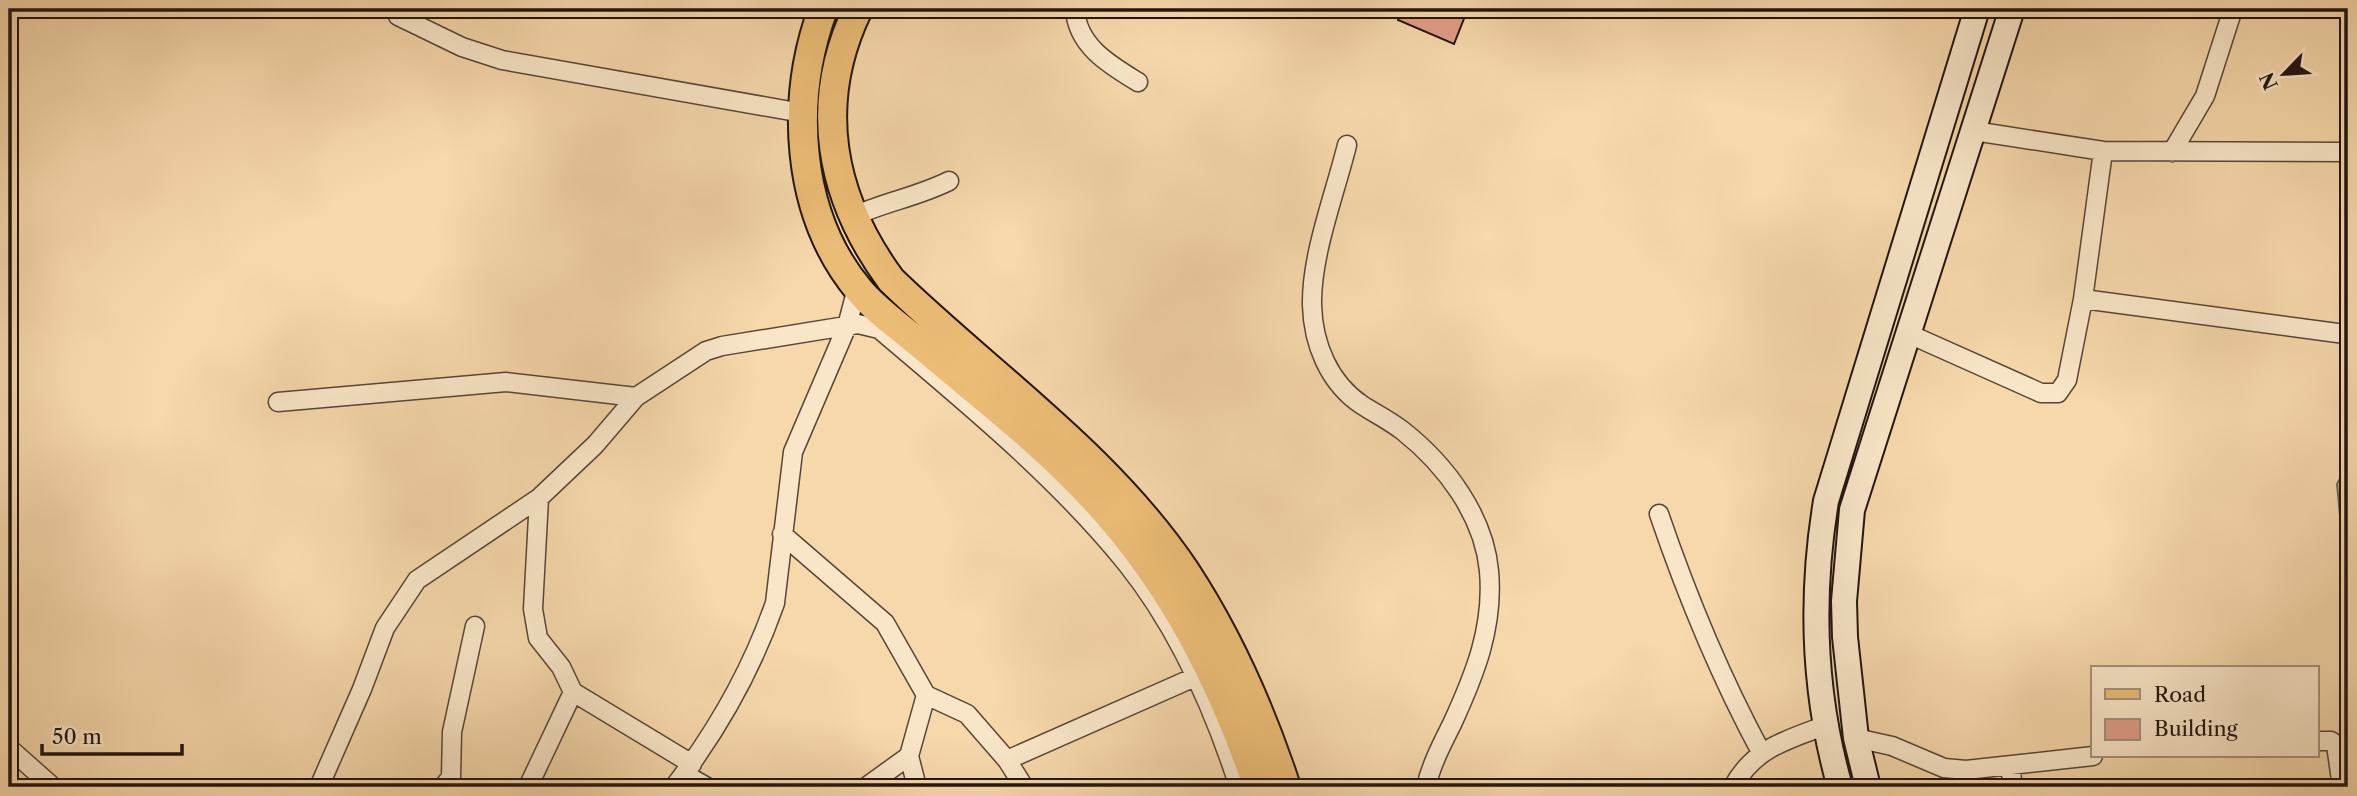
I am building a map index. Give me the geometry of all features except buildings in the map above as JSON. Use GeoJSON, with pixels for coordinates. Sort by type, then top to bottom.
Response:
{"type":"FeatureCollection","features":[{"type":"Feature","properties":{"kind":"main road"},"geometry":{"type":"LineString","coordinates":[[823,9],[806,63],[802,113],[808,175],[817,216],[828,241],[861,292],[1058,461],[1125,533],[1165,588],[1199,644],[1228,707],[1276,787]]}},
{"type":"Feature","properties":{"kind":"main road"},"geometry":{"type":"LineString","coordinates":[[858,9],[837,70],[831,114],[832,139],[849,210],[891,280],[1086,457],[1142,517],[1184,569],[1237,663],[1276,787]]}},
{"type":"Feature","properties":{"kind":"main road"},"geometry":{"type":"LineString","coordinates":[[1840,787],[1824,726],[1815,635],[1818,549],[1826,501],[1977,9]]}},
{"type":"Feature","properties":{"kind":"main road"},"geometry":{"type":"LineString","coordinates":[[1868,787],[1856,738],[1844,625],[1852,510],[2011,9]]}},
{"type":"Feature","properties":{"kind":"main road"},"geometry":{"type":"LineString","coordinates":[[817,216],[849,210]]}},
{"type":"Feature","properties":{"kind":"main road"},"geometry":{"type":"LineString","coordinates":[[1826,501],[1852,510]]}},
{"type":"Feature","properties":{"kind":"street"},"geometry":{"type":"LineString","coordinates":[[1075,9],[1081,33],[1103,61],[1138,82]]}},
{"type":"Feature","properties":{"kind":"street"},"geometry":{"type":"LineString","coordinates":[[2172,152],[2205,96],[2233,9]]}},
{"type":"Feature","properties":{"kind":"street"},"geometry":{"type":"LineString","coordinates":[[398,16],[462,47],[502,60],[802,113]]}},
{"type":"Feature","properties":{"kind":"street"},"geometry":{"type":"LineString","coordinates":[[1974,131],[2103,151],[2348,152]]}},
{"type":"Feature","properties":{"kind":"street"},"geometry":{"type":"LineString","coordinates":[[1347,145],[1315,269],[1312,303],[1315,331],[1322,354],[1329,370],[1345,391],[1405,433],[1459,491],[1485,541],[1488,562],[1490,606],[1487,635],[1426,787]]}},
{"type":"Feature","properties":{"kind":"street"},"geometry":{"type":"LineString","coordinates":[[1909,334],[2041,393],[2058,393],[2067,380],[2083,299],[2103,151]]}},
{"type":"Feature","properties":{"kind":"street"},"geometry":{"type":"LineString","coordinates":[[849,210],[917,196],[949,181]]}},
{"type":"Feature","properties":{"kind":"street"},"geometry":{"type":"LineString","coordinates":[[683,775],[736,695],[767,625],[775,603],[793,452],[861,292]]}},
{"type":"Feature","properties":{"kind":"street"},"geometry":{"type":"LineString","coordinates":[[861,292],[879,329]]}},
{"type":"Feature","properties":{"kind":"street"},"geometry":{"type":"LineString","coordinates":[[2083,299],[2345,334]]}},
{"type":"Feature","properties":{"kind":"street"},"geometry":{"type":"LineString","coordinates":[[319,787],[362,689],[385,628],[417,580],[539,498],[595,445],[635,397],[715,348],[847,326],[868,325],[879,329],[992,428],[1095,527],[1128,566],[1158,611],[1195,677],[1239,787]]}},
{"type":"Feature","properties":{"kind":"street"},"geometry":{"type":"LineString","coordinates":[[278,402],[506,382],[635,397]]}},
{"type":"Feature","properties":{"kind":"street"},"geometry":{"type":"LineString","coordinates":[[539,498],[534,620],[538,638],[561,667],[573,692],[683,775],[707,787]]}},
{"type":"Feature","properties":{"kind":"street"},"geometry":{"type":"LineString","coordinates":[[1659,514],[1736,707],[1761,752]]}},
{"type":"Feature","properties":{"kind":"street"},"geometry":{"type":"LineString","coordinates":[[782,534],[885,623],[926,695],[967,714],[1007,761],[1024,787]]}},
{"type":"Feature","properties":{"kind":"street"},"geometry":{"type":"LineString","coordinates":[[443,787],[451,777],[452,732],[475,626]]}},
{"type":"Feature","properties":{"kind":"street"},"geometry":{"type":"LineString","coordinates":[[1007,761],[1195,677]]}},
{"type":"Feature","properties":{"kind":"street"},"geometry":{"type":"LineString","coordinates":[[528,787],[573,692]]}},
{"type":"Feature","properties":{"kind":"street"},"geometry":{"type":"LineString","coordinates":[[917,787],[909,756],[926,695]]}},
{"type":"Feature","properties":{"kind":"street"},"geometry":{"type":"LineString","coordinates":[[1733,787],[1750,761],[1761,752],[1824,726]]}},
{"type":"Feature","properties":{"kind":"street"},"geometry":{"type":"LineString","coordinates":[[1856,738],[1892,746],[1944,768],[1966,770],[2091,756]]}},
{"type":"Feature","properties":{"kind":"street"},"geometry":{"type":"LineString","coordinates":[[2318,741],[2331,741],[2336,745],[2342,787]]}},
{"type":"Feature","properties":{"kind":"street"},"geometry":{"type":"LineString","coordinates":[[9,748],[53,787]]}},
{"type":"Feature","properties":{"kind":"street"},"geometry":{"type":"LineString","coordinates":[[866,787],[909,756]]}},
{"type":"Feature","properties":{"kind":"street"},"geometry":{"type":"LineString","coordinates":[[2010,766],[2013,787]]}},
{"type":"Feature","properties":{"kind":"shaded area"},"geometry":{"type":"Polygon","coordinates":[[[2348,465],[2348,600],[2337,484],[2348,465]]]}}]}
